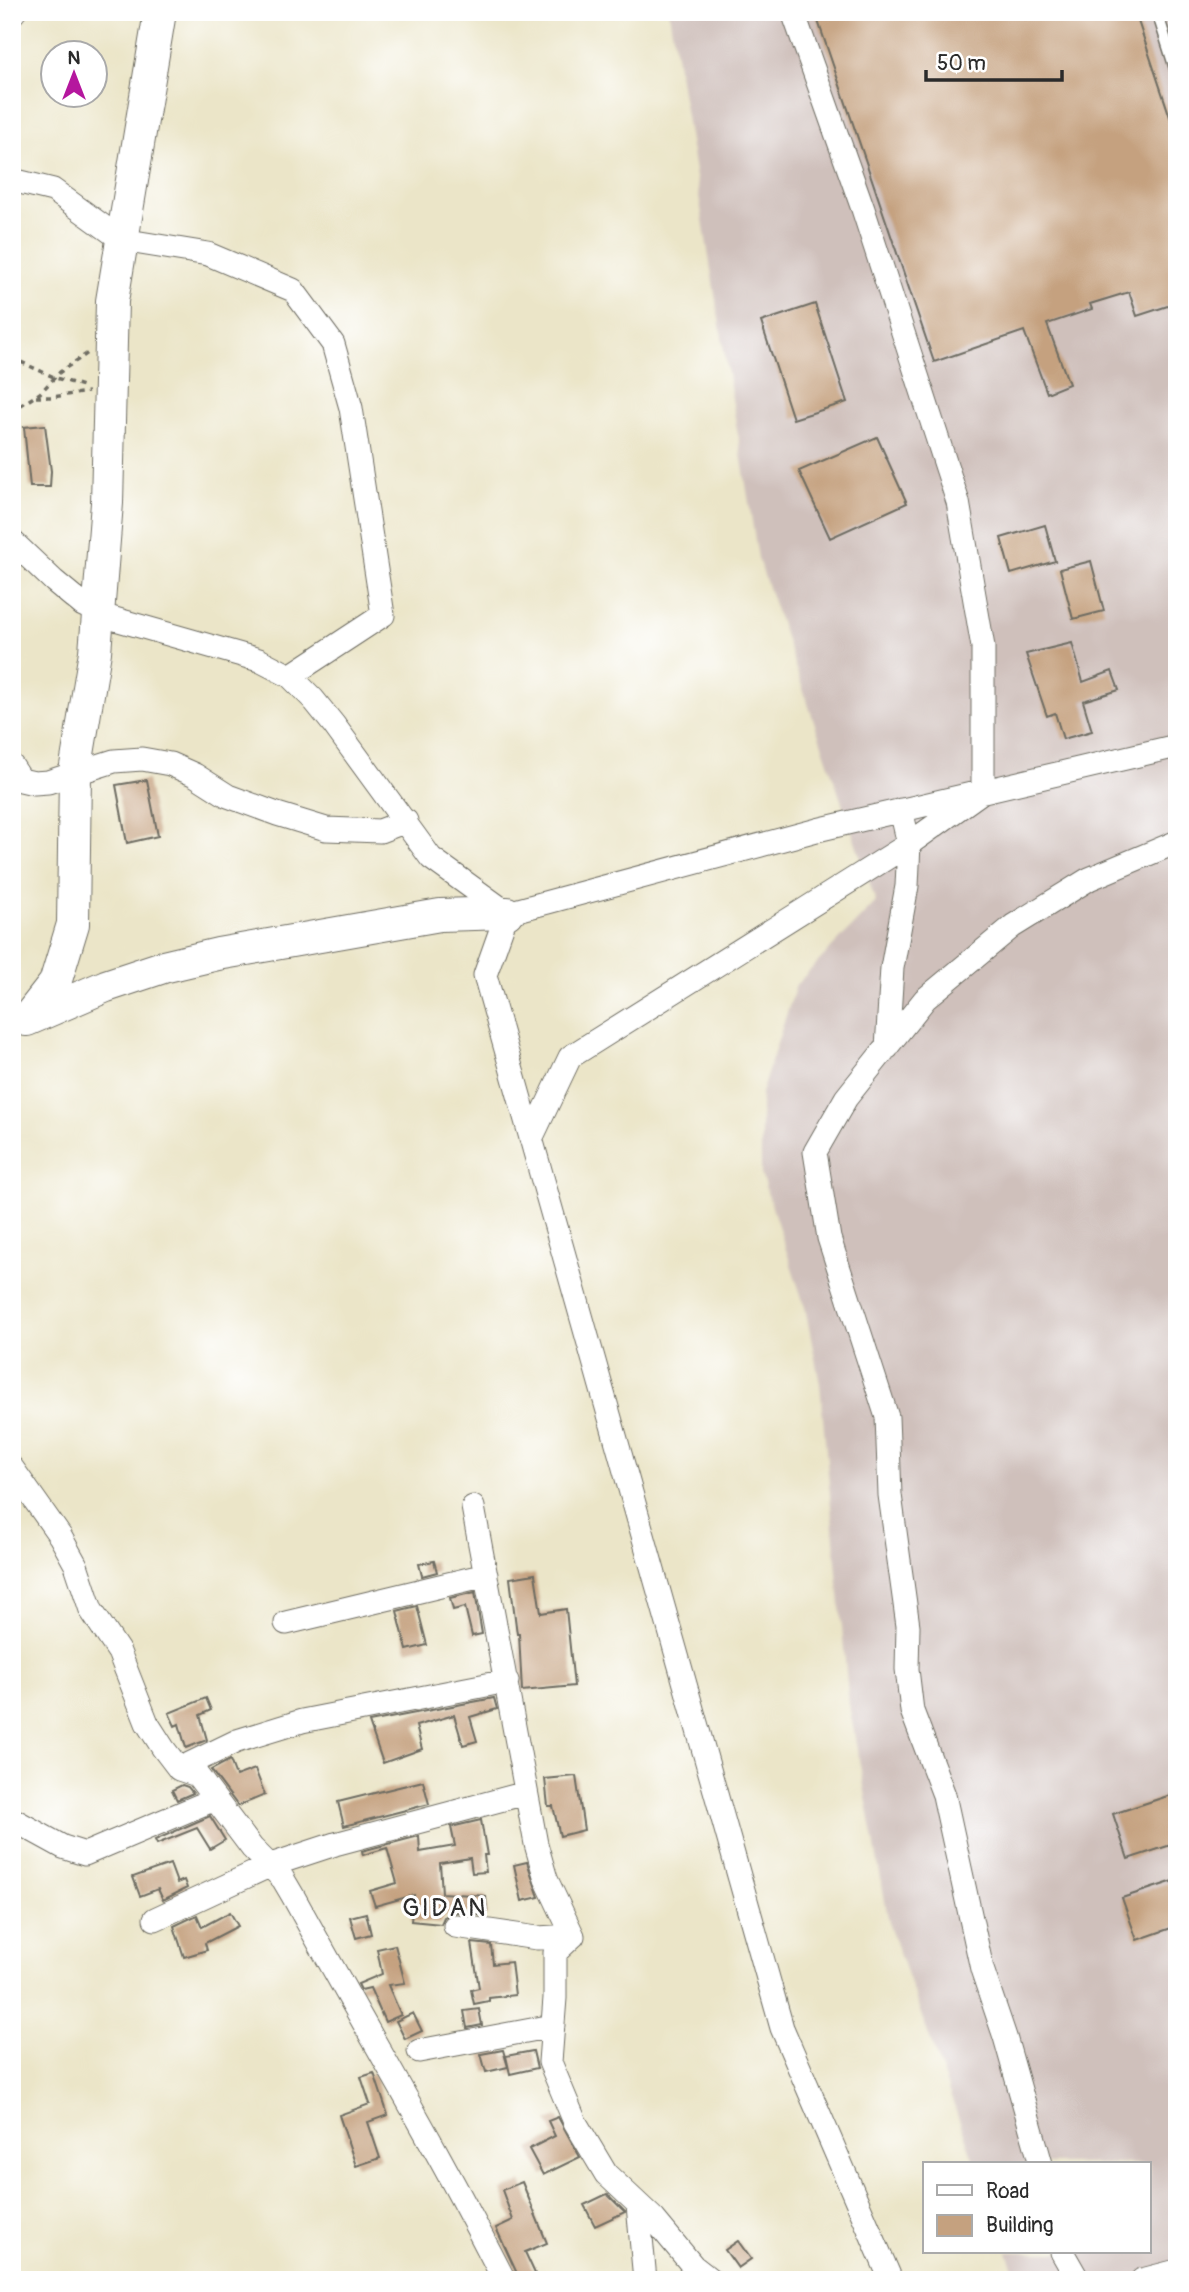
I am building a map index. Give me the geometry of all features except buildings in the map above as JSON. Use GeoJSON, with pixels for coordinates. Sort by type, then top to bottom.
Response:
{"type":"FeatureCollection","features":[{"type":"Feature","properties":{"kind":"street"},"geometry":{"type":"LineString","coordinates":[[19,1023],[55,983],[73,923],[75,772],[95,652],[107,503],[112,301],[160,12]]}},
{"type":"Feature","properties":{"kind":"street"},"geometry":{"type":"LineString","coordinates":[[793,12],[863,209],[958,502],[982,647],[982,791]]}},
{"type":"Feature","properties":{"kind":"street"},"geometry":{"type":"LineString","coordinates":[[12,180],[53,190],[122,240],[208,254],[292,290],[333,344],[351,408],[383,615],[290,676]]}},
{"type":"Feature","properties":{"kind":"street"},"geometry":{"type":"LineString","coordinates":[[12,541],[21,564],[83,605],[108,617],[237,652],[290,676],[313,699],[431,858],[508,913]]}},
{"type":"Feature","properties":{"kind":"street"},"geometry":{"type":"LineString","coordinates":[[19,1023],[106,986],[163,967],[218,954],[440,915],[508,913],[817,830],[1177,746]]}},
{"type":"Feature","properties":{"kind":"street"},"geometry":{"type":"LineString","coordinates":[[12,766],[21,780],[34,783],[48,782],[114,761],[142,759],[170,764],[195,775],[228,796],[326,829],[380,831],[406,821]]}},
{"type":"Feature","properties":{"kind":"street"},"geometry":{"type":"LineString","coordinates":[[12,797],[34,783]]}},
{"type":"Feature","properties":{"kind":"street"},"geometry":{"type":"LineString","coordinates":[[531,1139],[570,1057],[909,844],[982,791]]}},
{"type":"Feature","properties":{"kind":"street"},"geometry":{"type":"LineString","coordinates":[[887,1048],[892,968],[907,886],[909,844],[901,810]]}},
{"type":"Feature","properties":{"kind":"street"},"geometry":{"type":"LineString","coordinates":[[1040,2162],[1005,2037],[982,1969],[944,1795],[912,1711],[907,1669],[908,1626],[890,1495],[887,1417],[829,1238],[816,1152],[846,1098],[925,999],[1013,926],[1088,879],[1177,842]]}},
{"type":"Feature","properties":{"kind":"street"},"geometry":{"type":"LineString","coordinates":[[508,913],[485,975],[782,2028],[891,2280]]}},
{"type":"Feature","properties":{"kind":"street"},"geometry":{"type":"LineString","coordinates":[[12,1468],[60,1536],[76,1565],[91,1610],[119,1652],[147,1723],[179,1769],[197,1775],[252,1848],[271,1865],[293,1896],[350,2001],[426,2131],[503,2280]]}},
{"type":"Feature","properties":{"kind":"street"},"geometry":{"type":"LineString","coordinates":[[473,1507],[526,1793],[546,1879],[573,1936]]}},
{"type":"Feature","properties":{"kind":"street"},"geometry":{"type":"LineString","coordinates":[[286,1623],[486,1575]]}},
{"type":"Feature","properties":{"kind":"street"},"geometry":{"type":"LineString","coordinates":[[179,1769],[237,1741],[302,1721],[507,1681]]}},
{"type":"Feature","properties":{"kind":"street"},"geometry":{"type":"LineString","coordinates":[[155,1919],[271,1865],[335,1844],[526,1793]]}},
{"type":"Feature","properties":{"kind":"street"},"geometry":{"type":"LineString","coordinates":[[12,1819],[63,1847],[85,1854],[215,1799]]}},
{"type":"Feature","properties":{"kind":"street"},"geometry":{"type":"LineString","coordinates":[[455,1926],[537,1938],[573,1936]]}},
{"type":"Feature","properties":{"kind":"street"},"geometry":{"type":"LineString","coordinates":[[573,1936],[555,1953],[550,2062],[575,2122],[606,2174],[654,2219],[693,2266],[711,2280]]}},
{"type":"Feature","properties":{"kind":"street"},"geometry":{"type":"LineString","coordinates":[[419,2051],[553,2026]]}},
{"type":"Feature","properties":{"kind":"street"},"geometry":{"type":"LineString","coordinates":[[638,2205],[645,2280]]}},
{"type":"Feature","properties":{"kind":"street"},"geometry":{"type":"LineString","coordinates":[[1063,2254],[1078,2280]]}},
{"type":"Feature","properties":{"kind":"street"},"geometry":{"type":"LineString","coordinates":[[1142,2280],[1177,2271]]}},
{"type":"Feature","properties":{"kind":"lane"},"geometry":{"type":"LineString","coordinates":[[1157,12],[1177,75]]}},
{"type":"Feature","properties":{"kind":"path"},"geometry":{"type":"LineString","coordinates":[[12,411],[34,397],[60,372],[111,335]]}},
{"type":"Feature","properties":{"kind":"path"},"geometry":{"type":"LineString","coordinates":[[12,358],[56,378],[96,390],[34,397]]}},
{"type":"Feature","properties":{"kind":"shaded area"},"geometry":{"type":"Polygon","coordinates":[[[669,12],[1177,12],[1177,2280],[1017,2280],[1008,2254],[1150,2254],[1150,2162],[974,2162],[890,1928],[849,1705],[820,1384],[805,1307],[761,1174],[761,1093],[796,985],[876,902],[758,558],[669,12]]]}},
{"type":"Feature","properties":{"kind":"district","name":"GIDAN"},"geometry":{"type":"Point","coordinates":[445,1907]}}]}
